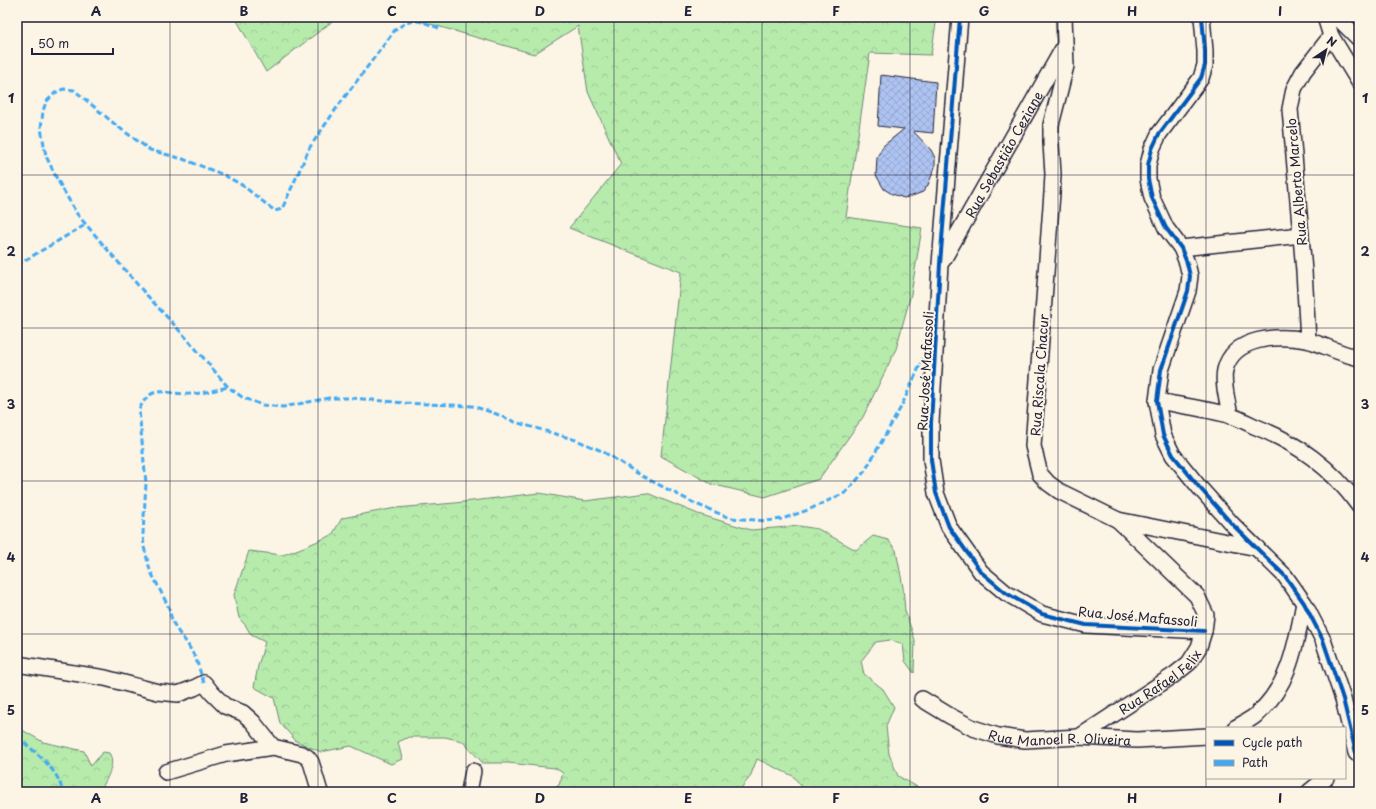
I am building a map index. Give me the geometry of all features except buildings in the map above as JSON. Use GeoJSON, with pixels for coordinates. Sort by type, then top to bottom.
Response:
{"type":"FeatureCollection","features":[{"type":"Feature","properties":{"kind":"street","name":"Rua José Mafassoli"},"geometry":{"type":"LineString","coordinates":[[960,17],[940,264],[931,424],[931,460],[936,493],[949,526],[981,572],[1006,593],[1042,614],[1086,625],[1204,631]]}},
{"type":"Feature","properties":{"kind":"street","name":"Rua Riscala Chacur"},"geometry":{"type":"LineString","coordinates":[[1064,17],[1066,66],[1051,125],[1052,193],[1033,446],[1040,474],[1048,484],[1118,520],[1257,548]]}},
{"type":"Feature","properties":{"kind":"street"},"geometry":{"type":"LineString","coordinates":[[1202,17],[1205,51],[1201,78],[1159,134],[1152,149],[1148,165],[1148,179],[1152,198],[1166,228],[1181,248],[1190,276],[1188,291],[1161,370],[1157,401],[1163,435],[1173,454],[1199,487],[1232,524],[1284,576],[1304,603],[1323,640],[1343,700],[1353,754]]}},
{"type":"Feature","properties":{"kind":"street"},"geometry":{"type":"LineString","coordinates":[[1325,17],[1331,36],[1359,82]]}},
{"type":"Feature","properties":{"kind":"street"},"geometry":{"type":"LineString","coordinates":[[1337,17],[1359,39]]}},
{"type":"Feature","properties":{"kind":"street","name":"Rua Alberto Marcelo"},"geometry":{"type":"LineString","coordinates":[[1308,340],[1301,234],[1290,109],[1294,89],[1303,72],[1331,36]]}},
{"type":"Feature","properties":{"kind":"street","name":"Rua Sebastião Ceziane"},"geometry":{"type":"LineString","coordinates":[[940,264],[1066,44]]}},
{"type":"Feature","properties":{"kind":"street"},"geometry":{"type":"LineString","coordinates":[[1181,248],[1301,234]]}},
{"type":"Feature","properties":{"kind":"street"},"geometry":{"type":"LineString","coordinates":[[1230,416],[1224,371],[1228,360],[1235,351],[1245,344],[1262,340],[1283,338],[1308,340],[1353,356],[1359,364]]}},
{"type":"Feature","properties":{"kind":"street"},"geometry":{"type":"LineString","coordinates":[[1157,401],[1230,416],[1273,434],[1298,448],[1324,466],[1347,490],[1359,506]]}},
{"type":"Feature","properties":{"kind":"street","name":"Rua Rafael Felix"},"geometry":{"type":"LineString","coordinates":[[1079,737],[1174,675],[1189,663],[1199,648],[1204,631],[1206,615],[1198,596],[1118,520]]}},
{"type":"Feature","properties":{"kind":"street"},"geometry":{"type":"LineString","coordinates":[[1237,727],[1256,715],[1278,691],[1290,663],[1297,641],[1304,603]]}},
{"type":"Feature","properties":{"kind":"street"},"geometry":{"type":"LineString","coordinates":[[17,664],[106,678],[178,694],[204,683],[225,706],[242,713],[253,722],[273,747]]}},
{"type":"Feature","properties":{"kind":"street","name":"Rua Manoel R. Oliveira"},"geometry":{"type":"LineString","coordinates":[[922,699],[973,728],[998,736],[1025,740],[1079,737],[1137,740],[1206,736]]}},
{"type":"Feature","properties":{"kind":"street"},"geometry":{"type":"LineString","coordinates":[[166,772],[226,754],[273,747],[302,754],[307,757],[311,762],[320,792]]}},
{"type":"Feature","properties":{"kind":"street"},"geometry":{"type":"LineString","coordinates":[[469,792],[473,771]]}},
{"type":"Feature","properties":{"kind":"street"},"geometry":{"type":"LineString","coordinates":[[1309,792],[1325,779]]}},
{"type":"Feature","properties":{"kind":"green space"},"geometry":{"type":"Polygon","coordinates":[[[235,17],[338,17],[266,72],[235,17]]]}},
{"type":"Feature","properties":{"kind":"green space"},"geometry":{"type":"Polygon","coordinates":[[[406,17],[937,17],[931,55],[870,53],[846,217],[922,228],[911,294],[896,349],[863,417],[819,479],[765,497],[711,484],[661,456],[681,272],[569,228],[621,164],[588,92],[578,26],[534,54],[406,17]]]}},
{"type":"Feature","properties":{"kind":"green space"},"geometry":{"type":"Polygon","coordinates":[[[539,493],[585,501],[647,493],[698,514],[751,530],[799,526],[818,529],[856,550],[873,536],[888,540],[896,550],[903,587],[905,611],[915,640],[914,673],[905,661],[903,644],[890,640],[876,642],[861,661],[864,674],[883,689],[894,707],[886,726],[889,754],[898,776],[926,792],[806,792],[793,776],[757,759],[750,777],[738,792],[549,792],[559,785],[563,773],[555,768],[508,763],[483,763],[462,741],[445,737],[409,737],[398,742],[402,759],[391,764],[351,746],[321,752],[296,741],[280,723],[274,698],[254,687],[265,642],[251,635],[239,618],[234,595],[249,551],[283,555],[332,535],[342,518],[396,508],[539,493]]]}},
{"type":"Feature","properties":{"kind":"green space"},"geometry":{"type":"Polygon","coordinates":[[[17,727],[43,742],[84,751],[91,766],[103,752],[109,753],[112,762],[111,767],[100,792],[17,792],[17,727]]]}},
{"type":"Feature","properties":{"kind":"marked path"},"geometry":{"type":"LineString","coordinates":[[439,28],[427,23],[412,21],[395,30],[338,106],[310,147],[282,209],[275,211],[242,185],[224,175],[183,159],[150,150],[117,126],[74,90],[63,89],[55,93],[46,102],[43,111],[41,128],[46,156],[77,214],[228,387],[242,397],[262,405],[283,407],[329,398],[352,398],[405,403],[472,406],[515,422],[576,440],[602,451],[642,476],[696,504],[730,518],[766,521],[782,519],[808,510],[845,493],[865,471],[901,407],[933,337]]}},
{"type":"Feature","properties":{"kind":"marked path"},"geometry":{"type":"LineString","coordinates":[[17,265],[85,225]]}},
{"type":"Feature","properties":{"kind":"marked path"},"geometry":{"type":"LineString","coordinates":[[204,683],[196,659],[172,621],[169,608],[150,570],[144,547],[143,534],[146,483],[139,410],[148,396],[153,393],[165,392],[193,394],[228,387]]}},
{"type":"Feature","properties":{"kind":"marked path"},"geometry":{"type":"LineString","coordinates":[[17,737],[45,761],[57,776],[62,792]]}},
{"type":"Feature","properties":{"kind":"cycle path"},"geometry":{"type":"LineString","coordinates":[[960,17],[940,264],[931,423],[931,460],[936,493],[949,527],[981,572],[1006,593],[1042,614],[1086,625],[1204,631]]}},
{"type":"Feature","properties":{"kind":"cycle path"},"geometry":{"type":"LineString","coordinates":[[1202,17],[1205,65],[1201,78],[1159,134],[1152,149],[1148,165],[1148,179],[1152,198],[1166,228],[1181,248],[1190,276],[1188,291],[1161,370],[1157,401],[1163,435],[1173,455],[1199,487],[1232,524],[1285,576],[1304,603],[1323,640],[1343,699],[1356,753]]}}]}
